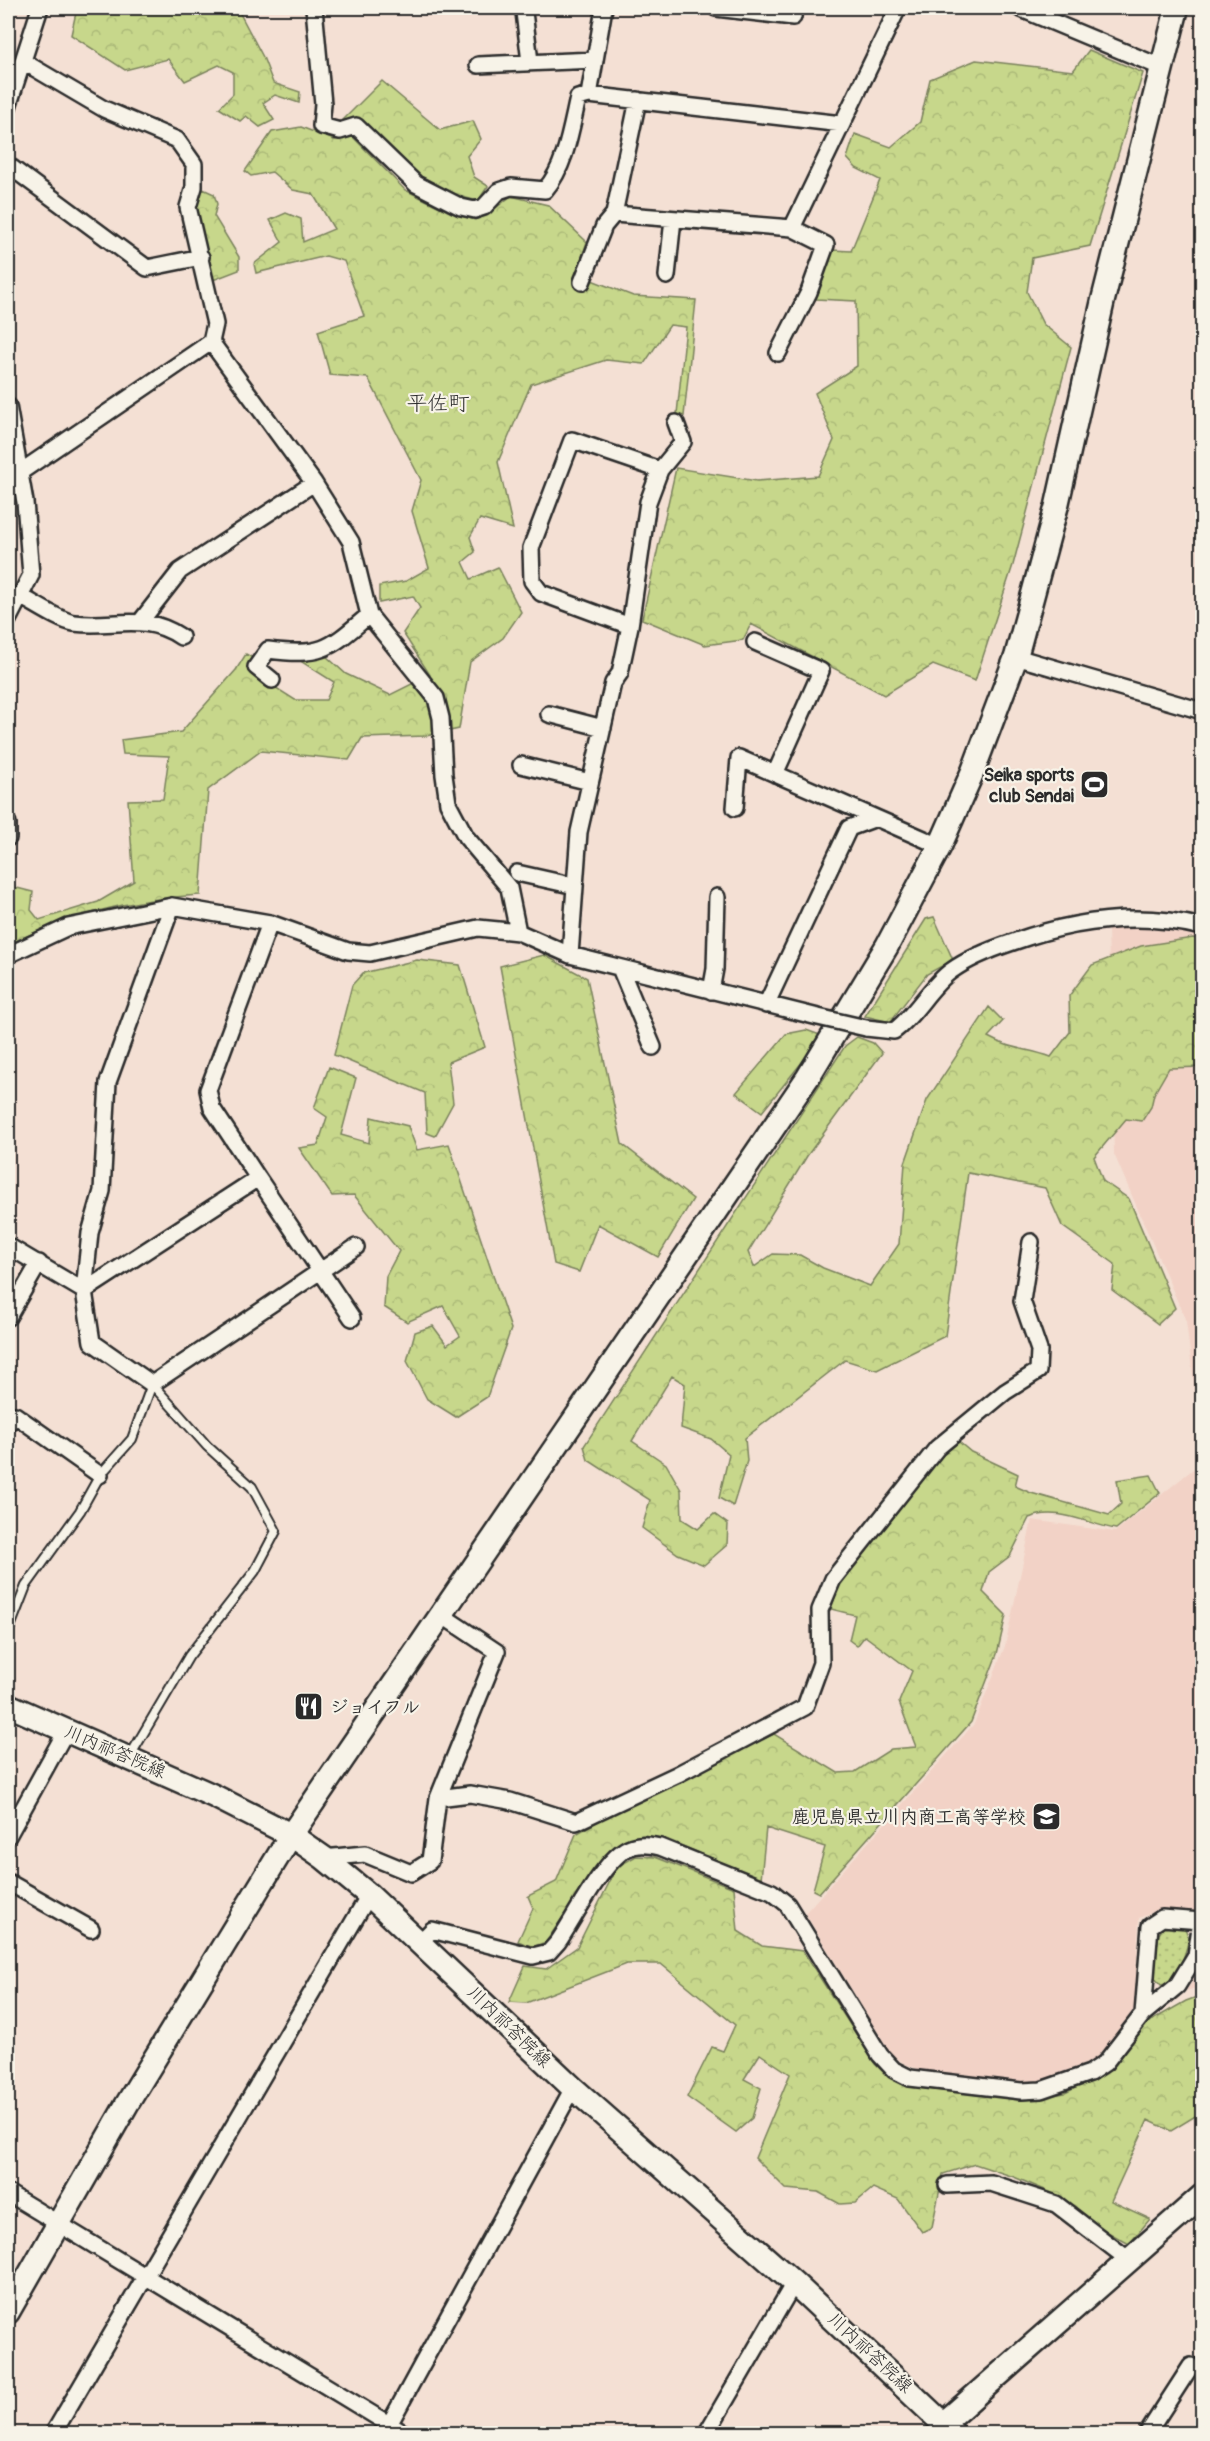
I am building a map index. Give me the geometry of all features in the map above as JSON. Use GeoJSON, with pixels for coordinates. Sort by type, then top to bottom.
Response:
{"type":"FeatureCollection","features":[{"type":"Feature","properties":{"kind":"street"},"geometry":{"type":"LineString","coordinates":[[8,107],[40,8]]}},
{"type":"Feature","properties":{"kind":"street"},"geometry":{"type":"LineString","coordinates":[[314,8],[323,104],[321,126],[340,131],[356,126],[416,184],[461,207],[475,210],[484,207],[499,191],[511,187],[545,190],[553,181],[570,135],[578,99],[590,95],[842,124]]}},
{"type":"Feature","properties":{"kind":"street"},"geometry":{"type":"LineString","coordinates":[[590,95],[604,8]]}},
{"type":"Feature","properties":{"kind":"street"},"geometry":{"type":"LineString","coordinates":[[716,8],[793,17],[794,8]]}},
{"type":"Feature","properties":{"kind":"street"},"geometry":{"type":"LineString","coordinates":[[792,228],[898,8]]}},
{"type":"Feature","properties":{"kind":"street"},"geometry":{"type":"LineString","coordinates":[[1018,8],[1037,11],[1162,68]]}},
{"type":"Feature","properties":{"kind":"street"},"geometry":{"type":"LineString","coordinates":[[8,2312],[127,2104],[291,1835],[808,1077],[887,946],[940,846],[973,771],[1016,657],[1057,505],[1103,300],[1177,8]]}},
{"type":"Feature","properties":{"kind":"street"},"geometry":{"type":"LineString","coordinates":[[524,12],[530,62]]}},
{"type":"Feature","properties":{"kind":"street"},"geometry":{"type":"LineString","coordinates":[[478,65],[595,60]]}},
{"type":"Feature","properties":{"kind":"street"},"geometry":{"type":"LineString","coordinates":[[19,473],[211,342],[215,324],[188,207],[194,187],[194,164],[177,140],[104,109],[24,62]]}},
{"type":"Feature","properties":{"kind":"street"},"geometry":{"type":"LineString","coordinates":[[582,282],[604,226],[614,214],[638,100]]}},
{"type":"Feature","properties":{"kind":"street"},"geometry":{"type":"LineString","coordinates":[[8,165],[147,268],[201,256]]}},
{"type":"Feature","properties":{"kind":"street"},"geometry":{"type":"LineString","coordinates":[[614,214],[792,228],[826,245],[809,292],[778,353]]}},
{"type":"Feature","properties":{"kind":"street"},"geometry":{"type":"LineString","coordinates":[[667,276],[673,219]]}},
{"type":"Feature","properties":{"kind":"street"},"geometry":{"type":"LineString","coordinates":[[211,342],[314,483],[351,542],[369,615],[436,698],[441,718],[444,776],[448,802],[466,837],[509,888],[518,932]]}},
{"type":"Feature","properties":{"kind":"street"},"geometry":{"type":"LineString","coordinates":[[8,406],[25,501],[31,575],[8,620]]}},
{"type":"Feature","properties":{"kind":"street"},"geometry":{"type":"LineString","coordinates":[[570,955],[579,831],[613,683],[620,674],[630,626],[648,502],[660,470],[683,442],[676,423]]}},
{"type":"Feature","properties":{"kind":"street"},"geometry":{"type":"LineString","coordinates":[[630,626],[541,593],[532,581],[531,548],[572,440],[660,470]]}},
{"type":"Feature","properties":{"kind":"street"},"geometry":{"type":"LineString","coordinates":[[141,621],[180,571],[314,483]]}},
{"type":"Feature","properties":{"kind":"street"},"geometry":{"type":"LineString","coordinates":[[20,596],[72,623],[141,621],[170,629],[182,637]]}},
{"type":"Feature","properties":{"kind":"street"},"geometry":{"type":"LineString","coordinates":[[272,680],[256,667],[268,650],[303,654],[331,648],[369,615]]}},
{"type":"Feature","properties":{"kind":"street"},"geometry":{"type":"LineString","coordinates":[[755,642],[821,671],[775,774]]}},
{"type":"Feature","properties":{"kind":"street"},"geometry":{"type":"LineString","coordinates":[[1016,657],[1203,711]]}},
{"type":"Feature","properties":{"kind":"street"},"geometry":{"type":"LineString","coordinates":[[549,714],[603,728]]}},
{"type":"Feature","properties":{"kind":"street"},"geometry":{"type":"LineString","coordinates":[[735,808],[739,758],[940,846]]}},
{"type":"Feature","properties":{"kind":"street"},"geometry":{"type":"LineString","coordinates":[[521,765],[590,782]]}},
{"type":"Feature","properties":{"kind":"street"},"geometry":{"type":"LineString","coordinates":[[766,1005],[849,828],[876,818]]}},
{"type":"Feature","properties":{"kind":"street"},"geometry":{"type":"LineString","coordinates":[[8,823],[8,838]]}},
{"type":"Feature","properties":{"kind":"street"},"geometry":{"type":"LineString","coordinates":[[517,873],[575,886]]}},
{"type":"Feature","properties":{"kind":"street"},"geometry":{"type":"LineString","coordinates":[[711,991],[715,969],[717,897]]}},
{"type":"Feature","properties":{"kind":"street"},"geometry":{"type":"LineString","coordinates":[[8,955],[68,927],[172,906],[270,923],[348,951],[370,953],[478,928],[518,932],[570,955],[766,1005],[866,1028],[894,1031],[950,971],[992,949],[1047,930],[1123,918],[1179,921],[1203,927]]}},
{"type":"Feature","properties":{"kind":"street"},"geometry":{"type":"LineString","coordinates":[[172,906],[108,1082],[102,1191],[90,1233],[84,1291],[92,1342],[152,1384],[356,1247]]}},
{"type":"Feature","properties":{"kind":"street"},"geometry":{"type":"LineString","coordinates":[[270,923],[208,1090],[212,1108],[352,1318]]}},
{"type":"Feature","properties":{"kind":"street"},"geometry":{"type":"LineString","coordinates":[[620,968],[652,1047]]}},
{"type":"Feature","properties":{"kind":"street"},"geometry":{"type":"LineString","coordinates":[[84,1291],[258,1178]]}},
{"type":"Feature","properties":{"kind":"street"},"geometry":{"type":"LineString","coordinates":[[438,1798],[470,1794],[510,1801],[576,1822],[678,1774],[806,1707],[821,1663],[820,1610],[833,1579],[937,1448],[1005,1392],[1038,1371],[1039,1350],[1022,1302],[1031,1242]]}},
{"type":"Feature","properties":{"kind":"street"},"geometry":{"type":"LineString","coordinates":[[8,1246],[84,1291]]}},
{"type":"Feature","properties":{"kind":"street"},"geometry":{"type":"LineString","coordinates":[[8,1317],[39,1263]]}},
{"type":"Feature","properties":{"kind":"street"},"geometry":{"type":"LineString","coordinates":[[8,1424],[15,1415],[100,1474]]}},
{"type":"Feature","properties":{"kind":"street"},"geometry":{"type":"LineString","coordinates":[[324,1858],[365,1854],[411,1873],[430,1861],[438,1798],[497,1652],[440,1614]]}},
{"type":"Feature","properties":{"kind":"street","name":"川内祁答院線"},"geometry":{"type":"LineString","coordinates":[[8,1705],[129,1757],[291,1835],[324,1858],[369,1895],[573,2088],[794,2283],[950,2428]]}},
{"type":"Feature","properties":{"kind":"street"},"geometry":{"type":"LineString","coordinates":[[8,1836],[66,1731]]}},
{"type":"Feature","properties":{"kind":"street"},"geometry":{"type":"LineString","coordinates":[[420,1942],[432,1930],[533,1956],[549,1952],[558,1942],[610,1861],[628,1848],[644,1844],[660,1847],[772,1892],[787,1904],[880,2055],[894,2070],[910,2078],[1022,2091],[1041,2090],[1090,2073],[1105,2063],[1143,2014],[1177,1986],[1186,1974],[1196,1955],[1201,1921],[1162,1917],[1150,1926],[1143,2014]]}},
{"type":"Feature","properties":{"kind":"street"},"geometry":{"type":"LineString","coordinates":[[8,1882],[91,1929]]}},
{"type":"Feature","properties":{"kind":"street"},"geometry":{"type":"LineString","coordinates":[[53,2433],[369,1895]]}},
{"type":"Feature","properties":{"kind":"street"},"geometry":{"type":"LineString","coordinates":[[386,2428],[573,2088]]}},
{"type":"Feature","properties":{"kind":"street"},"geometry":{"type":"LineString","coordinates":[[947,2185],[991,2183],[1056,2204],[1130,2260]]}},
{"type":"Feature","properties":{"kind":"street"},"geometry":{"type":"LineString","coordinates":[[8,2193],[145,2276],[386,2428],[405,2433]]}},
{"type":"Feature","properties":{"kind":"street"},"geometry":{"type":"LineString","coordinates":[[950,2428],[1130,2260],[1203,2196]]}},
{"type":"Feature","properties":{"kind":"street"},"geometry":{"type":"LineString","coordinates":[[706,2433],[794,2283]]}},
{"type":"Feature","properties":{"kind":"street"},"geometry":{"type":"LineString","coordinates":[[1147,2433],[1191,2366]]}},
{"type":"Feature","properties":{"kind":"lane"},"geometry":{"type":"LineString","coordinates":[[8,1632],[26,1586],[80,1511],[100,1474],[132,1439],[152,1384],[207,1446],[252,1487],[276,1532],[255,1571],[189,1656],[129,1757]]}},
{"type":"Feature","properties":{"kind":"shaded area"},"geometry":{"type":"Polygon","coordinates":[[[1149,924],[1202,933],[1202,1448],[1186,1321],[1114,1154],[1108,927],[1149,924]]]}},
{"type":"Feature","properties":{"kind":"shaded area","name":"鹿児島県立川内商工高等学校"},"geometry":{"type":"Polygon","coordinates":[[[1202,1462],[1202,1915],[1158,1910],[1139,1918],[1134,2012],[1094,2061],[1042,2080],[1024,2082],[921,2070],[905,2064],[891,2054],[805,1913],[974,1724],[1005,1646],[1032,1520],[1115,1532],[1202,1462]]]}},
{"type":"Feature","properties":{"kind":"shaded area"},"geometry":{"type":"Polygon","coordinates":[[[1202,1967],[1202,1986],[1186,1991],[1202,1967]]]}},
{"type":"Feature","properties":{"kind":"green space"},"geometry":{"type":"Polygon","coordinates":[[[77,8],[160,8],[171,12],[174,8],[237,8],[263,57],[273,83],[300,92],[299,103],[275,95],[263,103],[274,120],[260,127],[246,116],[240,121],[219,108],[233,94],[233,72],[219,65],[185,81],[168,59],[125,70],[71,35],[77,8]]]}},
{"type":"Feature","properties":{"kind":"green space"},"geometry":{"type":"Polygon","coordinates":[[[1089,50],[1143,73],[1090,246],[1032,258],[1027,292],[1043,324],[1071,347],[1013,565],[975,681],[933,665],[884,695],[751,624],[743,640],[705,645],[642,619],[676,468],[757,481],[818,476],[834,440],[815,393],[857,366],[856,301],[816,299],[833,250],[851,251],[880,180],[856,168],[847,158],[855,134],[891,147],[920,122],[930,79],[976,60],[1073,71],[1089,50]]]}},
{"type":"Feature","properties":{"kind":"green space"},"geometry":{"type":"Polygon","coordinates":[[[382,81],[440,130],[473,121],[481,139],[467,156],[474,177],[488,186],[478,201],[454,195],[418,178],[358,118],[342,121],[382,81]]]}},
{"type":"Feature","properties":{"kind":"green space"},"geometry":{"type":"Polygon","coordinates":[[[301,127],[334,140],[353,137],[405,190],[452,213],[475,220],[511,196],[548,205],[587,242],[576,274],[633,296],[696,300],[684,416],[677,414],[686,327],[670,325],[644,364],[606,360],[531,384],[498,462],[513,529],[480,519],[470,537],[475,552],[463,562],[471,579],[498,567],[521,612],[503,638],[470,662],[459,729],[426,736],[362,738],[349,760],[261,751],[208,790],[200,895],[148,900],[101,910],[8,944],[13,887],[33,892],[31,910],[39,920],[98,902],[134,881],[128,800],[163,799],[169,756],[123,754],[121,740],[181,732],[236,670],[246,654],[253,658],[251,672],[295,700],[326,700],[334,682],[302,662],[326,656],[346,674],[390,695],[430,675],[403,633],[420,608],[413,596],[379,603],[379,586],[406,581],[429,568],[412,511],[421,480],[368,378],[330,375],[318,331],[364,316],[344,261],[326,256],[256,273],[254,264],[282,242],[270,220],[286,213],[301,219],[303,242],[334,229],[313,194],[293,190],[272,172],[251,176],[245,171],[272,132],[301,127]]]}},
{"type":"Feature","properties":{"kind":"green space"},"geometry":{"type":"Polygon","coordinates":[[[203,189],[214,194],[217,204],[214,216],[239,257],[239,270],[213,280],[195,209],[203,189]]]}},
{"type":"Feature","properties":{"kind":"green space"},"geometry":{"type":"Polygon","coordinates":[[[934,917],[953,960],[927,974],[890,1022],[865,1016],[926,919],[934,917]]]}},
{"type":"Feature","properties":{"kind":"green space"},"geometry":{"type":"Polygon","coordinates":[[[1193,938],[1202,940],[1202,1067],[1169,1068],[1142,1121],[1126,1119],[1094,1157],[1103,1181],[1129,1199],[1175,1308],[1158,1324],[1112,1290],[1115,1264],[1062,1226],[1045,1188],[968,1173],[945,1336],[877,1370],[845,1360],[745,1438],[747,1461],[733,1506],[719,1498],[729,1454],[711,1439],[681,1428],[685,1384],[672,1376],[632,1441],[666,1464],[681,1490],[682,1519],[698,1529],[714,1514],[728,1524],[727,1545],[704,1565],[678,1554],[642,1528],[650,1500],[588,1460],[584,1446],[845,1046],[857,1037],[873,1043],[882,1053],[807,1156],[748,1252],[754,1267],[773,1254],[800,1255],[823,1268],[870,1286],[899,1244],[905,1163],[927,1100],[989,1007],[1003,1021],[988,1037],[1004,1044],[1051,1057],[1070,1032],[1069,996],[1092,965],[1141,946],[1193,938]]]}},
{"type":"Feature","properties":{"kind":"green space"},"geometry":{"type":"Polygon","coordinates":[[[544,955],[587,978],[622,1144],[693,1199],[658,1257],[598,1224],[579,1272],[554,1264],[500,966],[544,955]]]}},
{"type":"Feature","properties":{"kind":"green space"},"geometry":{"type":"Polygon","coordinates":[[[417,960],[460,965],[485,1047],[448,1062],[453,1103],[435,1136],[427,1133],[425,1093],[334,1055],[352,985],[363,973],[417,960]]]}},
{"type":"Feature","properties":{"kind":"green space"},"geometry":{"type":"Polygon","coordinates":[[[806,1030],[823,1036],[762,1112],[736,1093],[786,1034],[806,1030]]]}},
{"type":"Feature","properties":{"kind":"green space"},"geometry":{"type":"Polygon","coordinates":[[[329,1067],[356,1078],[341,1135],[369,1143],[371,1117],[408,1126],[417,1150],[449,1144],[511,1329],[487,1397],[456,1417],[427,1399],[407,1361],[415,1332],[433,1326],[447,1345],[460,1336],[443,1306],[407,1322],[384,1307],[386,1276],[399,1251],[354,1195],[332,1196],[299,1148],[318,1145],[327,1117],[314,1108],[329,1067]]]}},
{"type":"Feature","properties":{"kind":"green space"},"geometry":{"type":"Polygon","coordinates":[[[959,1442],[971,1452],[1018,1474],[1015,1486],[1031,1493],[1109,1515],[1121,1504],[1117,1480],[1151,1475],[1160,1493],[1116,1529],[1061,1515],[1050,1514],[1029,1518],[1010,1556],[989,1572],[983,1592],[1006,1615],[997,1654],[971,1722],[819,1893],[813,1890],[825,1847],[766,1828],[761,1879],[666,1839],[643,1835],[623,1840],[604,1856],[546,1942],[532,1947],[518,1941],[533,1908],[528,1896],[556,1882],[576,1834],[631,1802],[774,1734],[838,1773],[855,1772],[891,1749],[916,1747],[899,1702],[912,1671],[865,1636],[857,1646],[849,1640],[855,1615],[831,1609],[838,1588],[937,1460],[959,1442]]]}},
{"type":"Feature","properties":{"kind":"green space"},"geometry":{"type":"Polygon","coordinates":[[[636,1856],[655,1857],[734,1888],[738,1931],[762,1946],[803,1951],[875,2064],[889,2077],[910,2087],[1023,2100],[1065,2093],[1106,2073],[1147,2023],[1186,2001],[1202,1995],[1202,2112],[1171,2131],[1148,2120],[1111,2201],[1150,2219],[1129,2244],[1090,2222],[1059,2196],[975,2164],[943,2174],[932,2227],[922,2232],[898,2199],[873,2188],[855,2203],[840,2204],[818,2192],[786,2189],[755,2158],[790,2074],[760,2054],[744,2079],[761,2088],[752,2118],[736,2132],[687,2097],[712,2047],[723,2051],[735,2025],[661,1964],[627,1964],[526,2003],[509,2002],[525,1966],[546,1969],[577,1947],[617,1867],[636,1856]]]}},
{"type":"Feature","properties":{"kind":"green space"},"geometry":{"type":"Polygon","coordinates":[[[1165,1925],[1184,1926],[1189,1938],[1176,1973],[1167,1983],[1161,1985],[1152,1975],[1159,1934],[1165,1925]]]}},
{"type":"Feature","properties":{"kind":"place","name":"Seika sports club Sendai"},"geometry":{"type":"Point","coordinates":[1095,785]}},
{"type":"Feature","properties":{"kind":"place","name":"ジョイフル"},"geometry":{"type":"Point","coordinates":[309,1707]}},
{"type":"Feature","properties":{"kind":"place","name":"鹿児島県立川内商工高等学校"},"geometry":{"type":"Point","coordinates":[1047,1817]}},
{"type":"Feature","properties":{"kind":"district","name":"平佐町"},"geometry":{"type":"Point","coordinates":[438,403]}}]}
